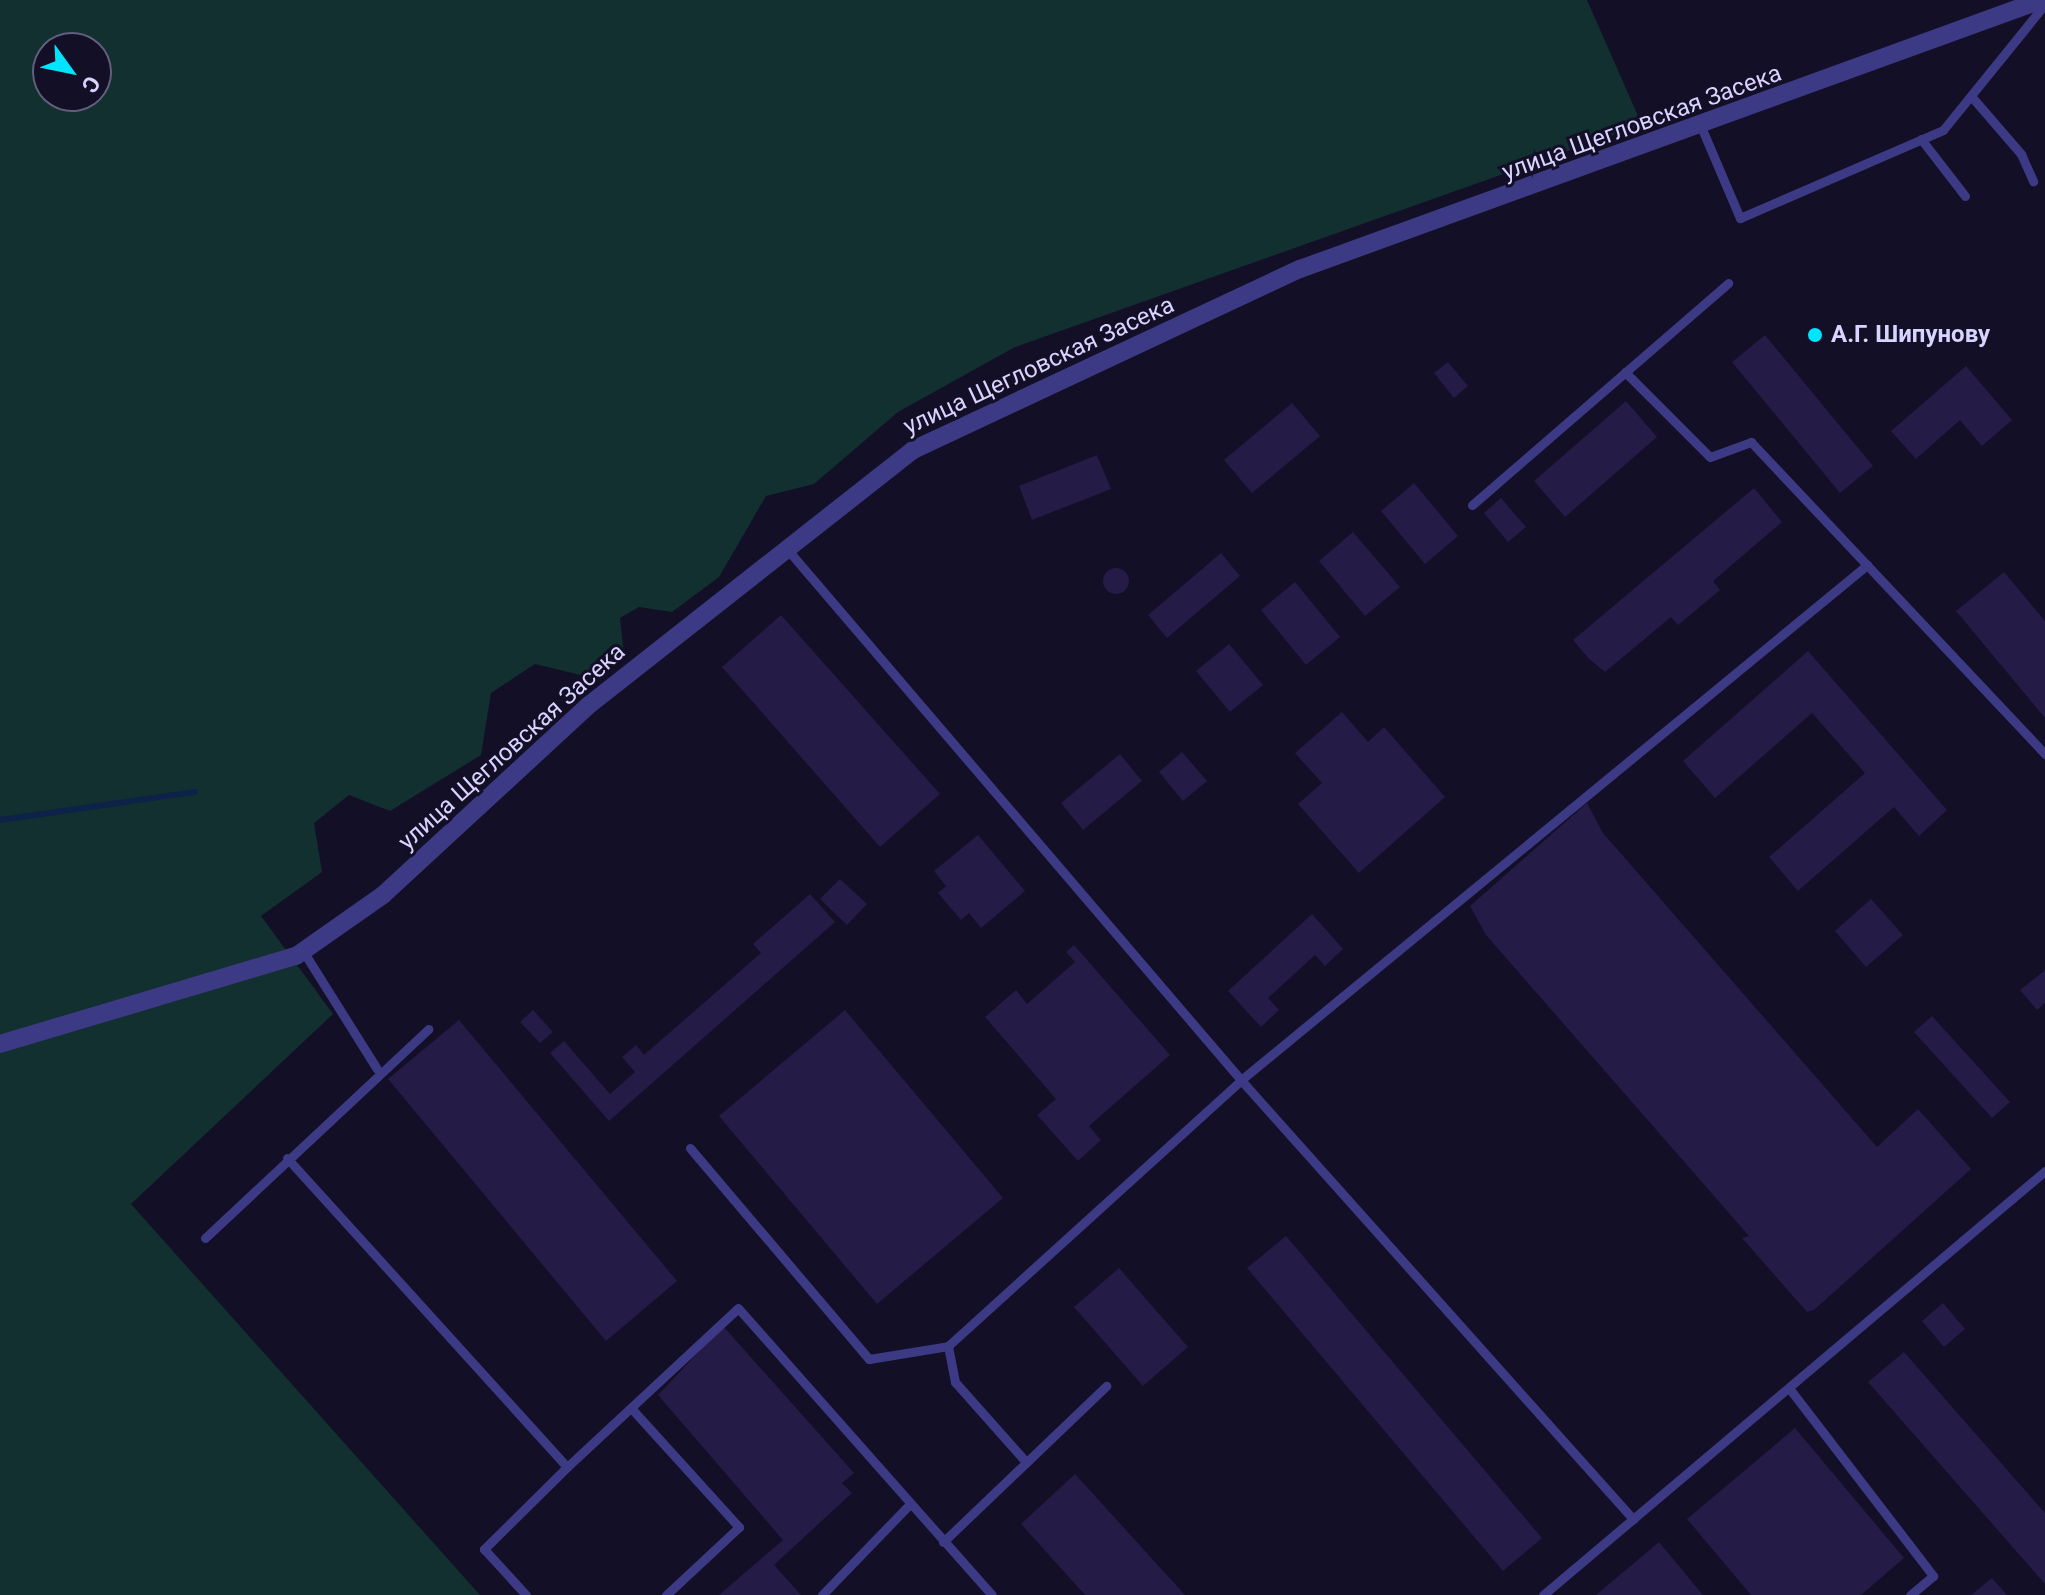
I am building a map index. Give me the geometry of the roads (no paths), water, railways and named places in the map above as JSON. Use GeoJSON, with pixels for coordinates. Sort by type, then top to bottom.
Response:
{"type":"FeatureCollection","features":[{"type":"Feature","properties":{"kind":"street","name":"улица Щегловская Засека"},"geometry":{"type":"LineString","coordinates":[[0,1044],[303,951],[383,895],[589,705],[913,450],[1286,276],[1702,129],[1723,115],[1926,36],[2043,2]]}},
{"type":"Feature","properties":{"kind":"lane"},"geometry":{"type":"LineString","coordinates":[[1702,129],[1740,218],[1943,130],[2043,2]]}},
{"type":"Feature","properties":{"kind":"lane"},"geometry":{"type":"LineString","coordinates":[[1971,96],[2021,154],[2033,181]]}},
{"type":"Feature","properties":{"kind":"lane"},"geometry":{"type":"LineString","coordinates":[[1921,139],[1965,196]]}},
{"type":"Feature","properties":{"kind":"lane"},"geometry":{"type":"LineString","coordinates":[[1472,505],[1728,283]]}},
{"type":"Feature","properties":{"kind":"lane"},"geometry":{"type":"LineString","coordinates":[[1625,372],[1710,457],[1751,442],[2045,754]]}},
{"type":"Feature","properties":{"kind":"lane"},"geometry":{"type":"LineString","coordinates":[[787,549],[1241,1080],[1633,1519]]}},
{"type":"Feature","properties":{"kind":"lane"},"geometry":{"type":"LineString","coordinates":[[690,1148],[869,1359],[948,1346],[1241,1080],[1867,565]]}},
{"type":"Feature","properties":{"kind":"lane"},"geometry":{"type":"LineString","coordinates":[[303,951],[377,1069]]}},
{"type":"Feature","properties":{"kind":"lane"},"geometry":{"type":"LineString","coordinates":[[205,1238],[377,1069],[428,1029]]}},
{"type":"Feature","properties":{"kind":"lane"},"geometry":{"type":"LineString","coordinates":[[287,1158],[567,1467]]}},
{"type":"Feature","properties":{"kind":"lane"},"geometry":{"type":"LineString","coordinates":[[1543,1595],[2045,1171]]}},
{"type":"Feature","properties":{"kind":"lane"},"geometry":{"type":"LineString","coordinates":[[526,1595],[484,1549],[738,1308],[908,1506],[992,1595]]}},
{"type":"Feature","properties":{"kind":"lane"},"geometry":{"type":"LineString","coordinates":[[948,1346],[955,1382],[1026,1462]]}},
{"type":"Feature","properties":{"kind":"lane"},"geometry":{"type":"LineString","coordinates":[[943,1542],[1106,1386]]}},
{"type":"Feature","properties":{"kind":"lane"},"geometry":{"type":"LineString","coordinates":[[1789,1388],[1933,1576],[1910,1595]]}},
{"type":"Feature","properties":{"kind":"lane"},"geometry":{"type":"LineString","coordinates":[[631,1408],[739,1527],[666,1595]]}},
{"type":"Feature","properties":{"kind":"lane"},"geometry":{"type":"LineString","coordinates":[[822,1595],[908,1506]]}},
{"type":"Feature","properties":{"kind":"waterway"},"geometry":{"type":"LineString","coordinates":[[0,820],[195,792]]}},
{"type":"Feature","properties":{"kind":"place","name":"А.Г. Шипунову"},"geometry":{"type":"Point","coordinates":[1815,335]}}]}
